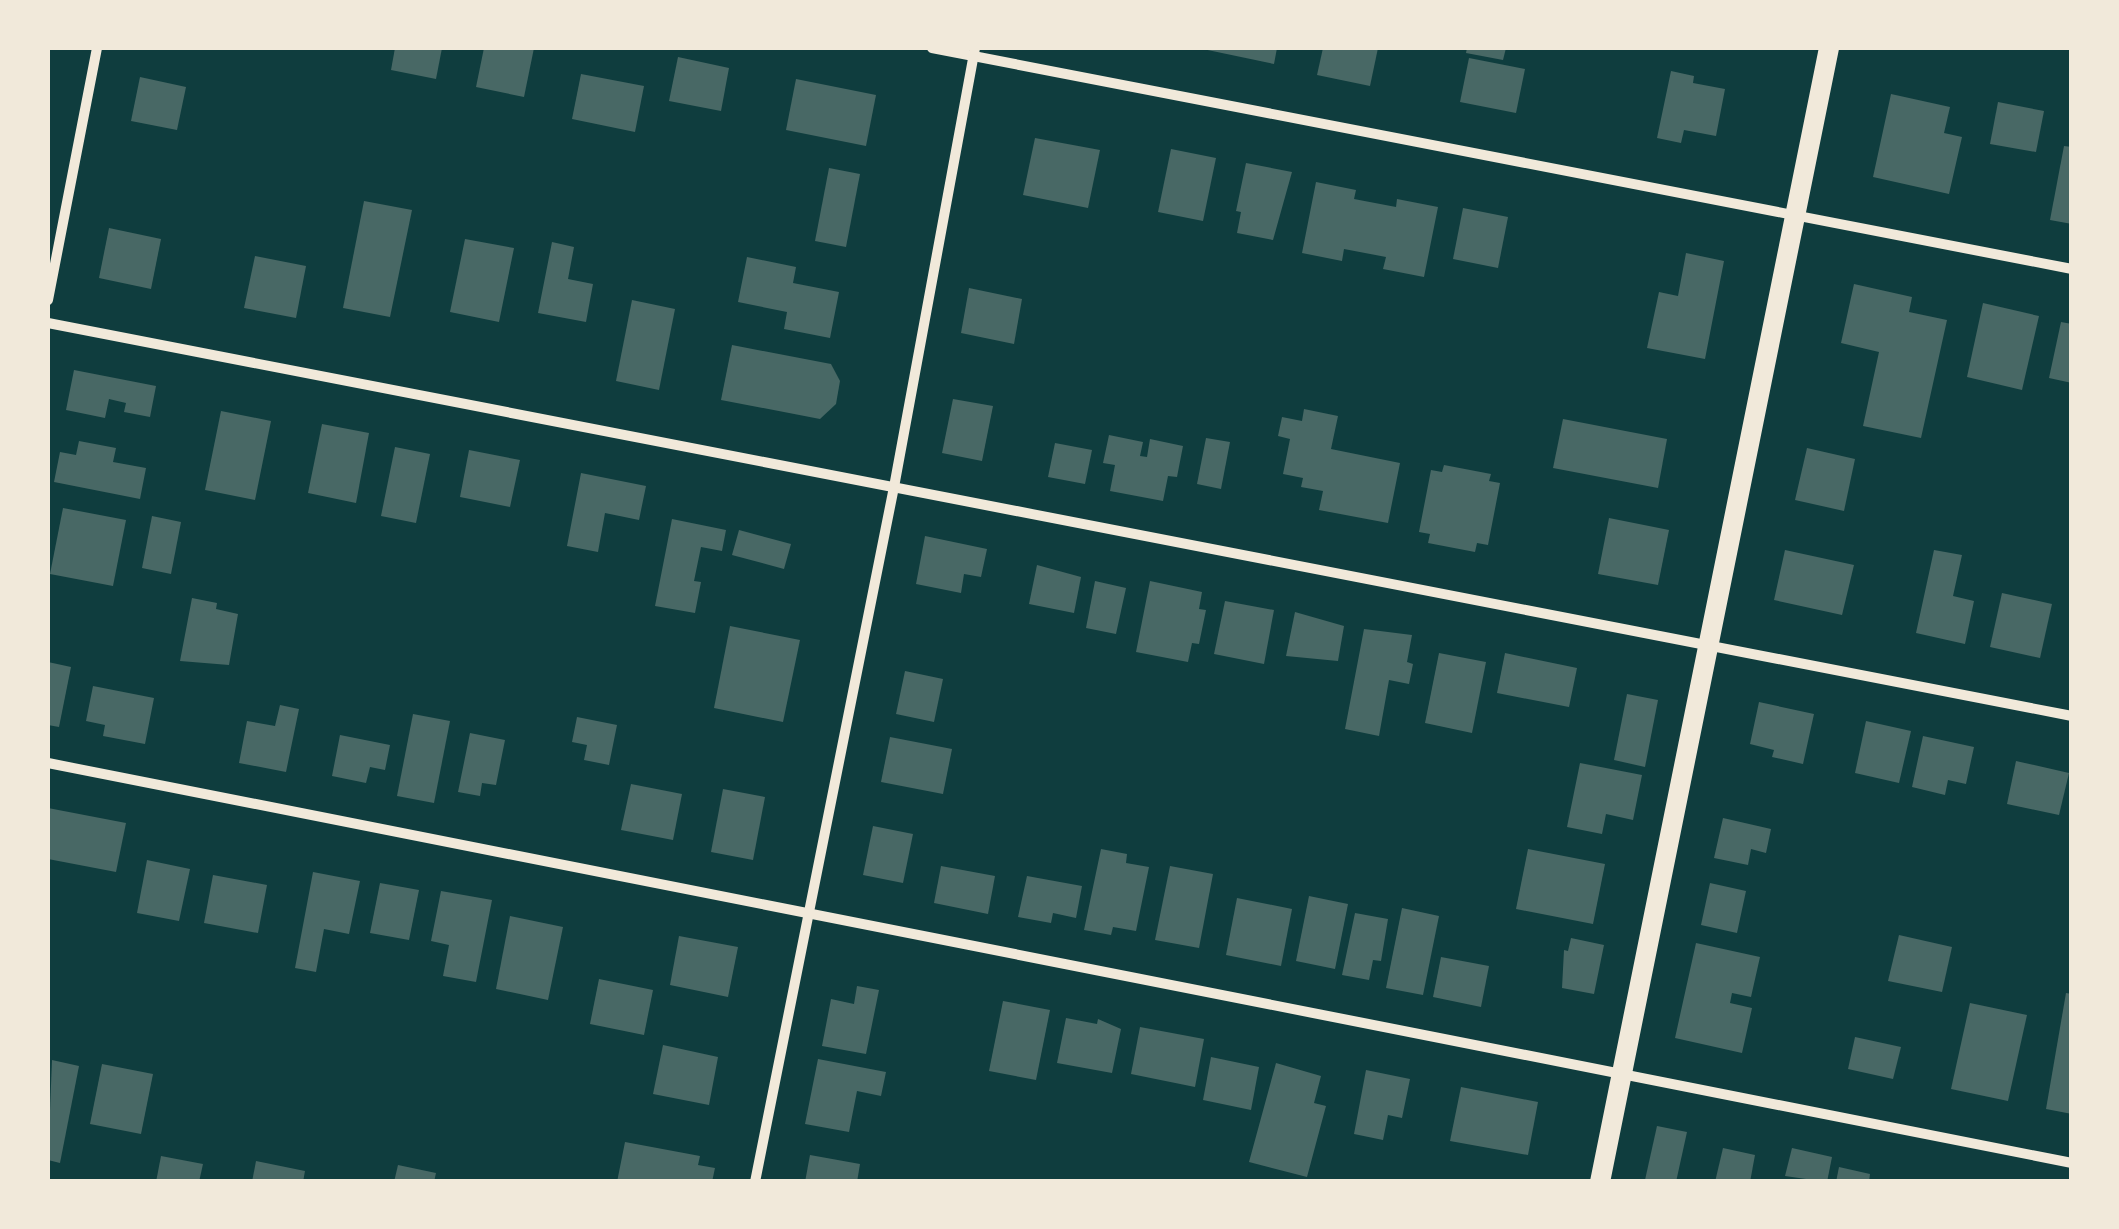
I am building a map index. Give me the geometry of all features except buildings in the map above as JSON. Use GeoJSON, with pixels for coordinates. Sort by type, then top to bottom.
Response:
{"type":"FeatureCollection","features":[{"type":"Feature","properties":{"kind":"main road"},"geometry":{"type":"LineString","coordinates":[[1600,1182],[1829,48]]}},
{"type":"Feature","properties":{"kind":"street"},"geometry":{"type":"LineString","coordinates":[[48,300],[97,48]]}},
{"type":"Feature","properties":{"kind":"street"},"geometry":{"type":"LineString","coordinates":[[932,48],[974,52],[2072,268]]}},
{"type":"Feature","properties":{"kind":"street"},"geometry":{"type":"LineString","coordinates":[[755,1182],[894,488],[974,52]]}},
{"type":"Feature","properties":{"kind":"street"},"geometry":{"type":"LineString","coordinates":[[48,324],[2072,716]]}},
{"type":"Feature","properties":{"kind":"street"},"geometry":{"type":"LineString","coordinates":[[48,762],[2072,1163]]}}]}
